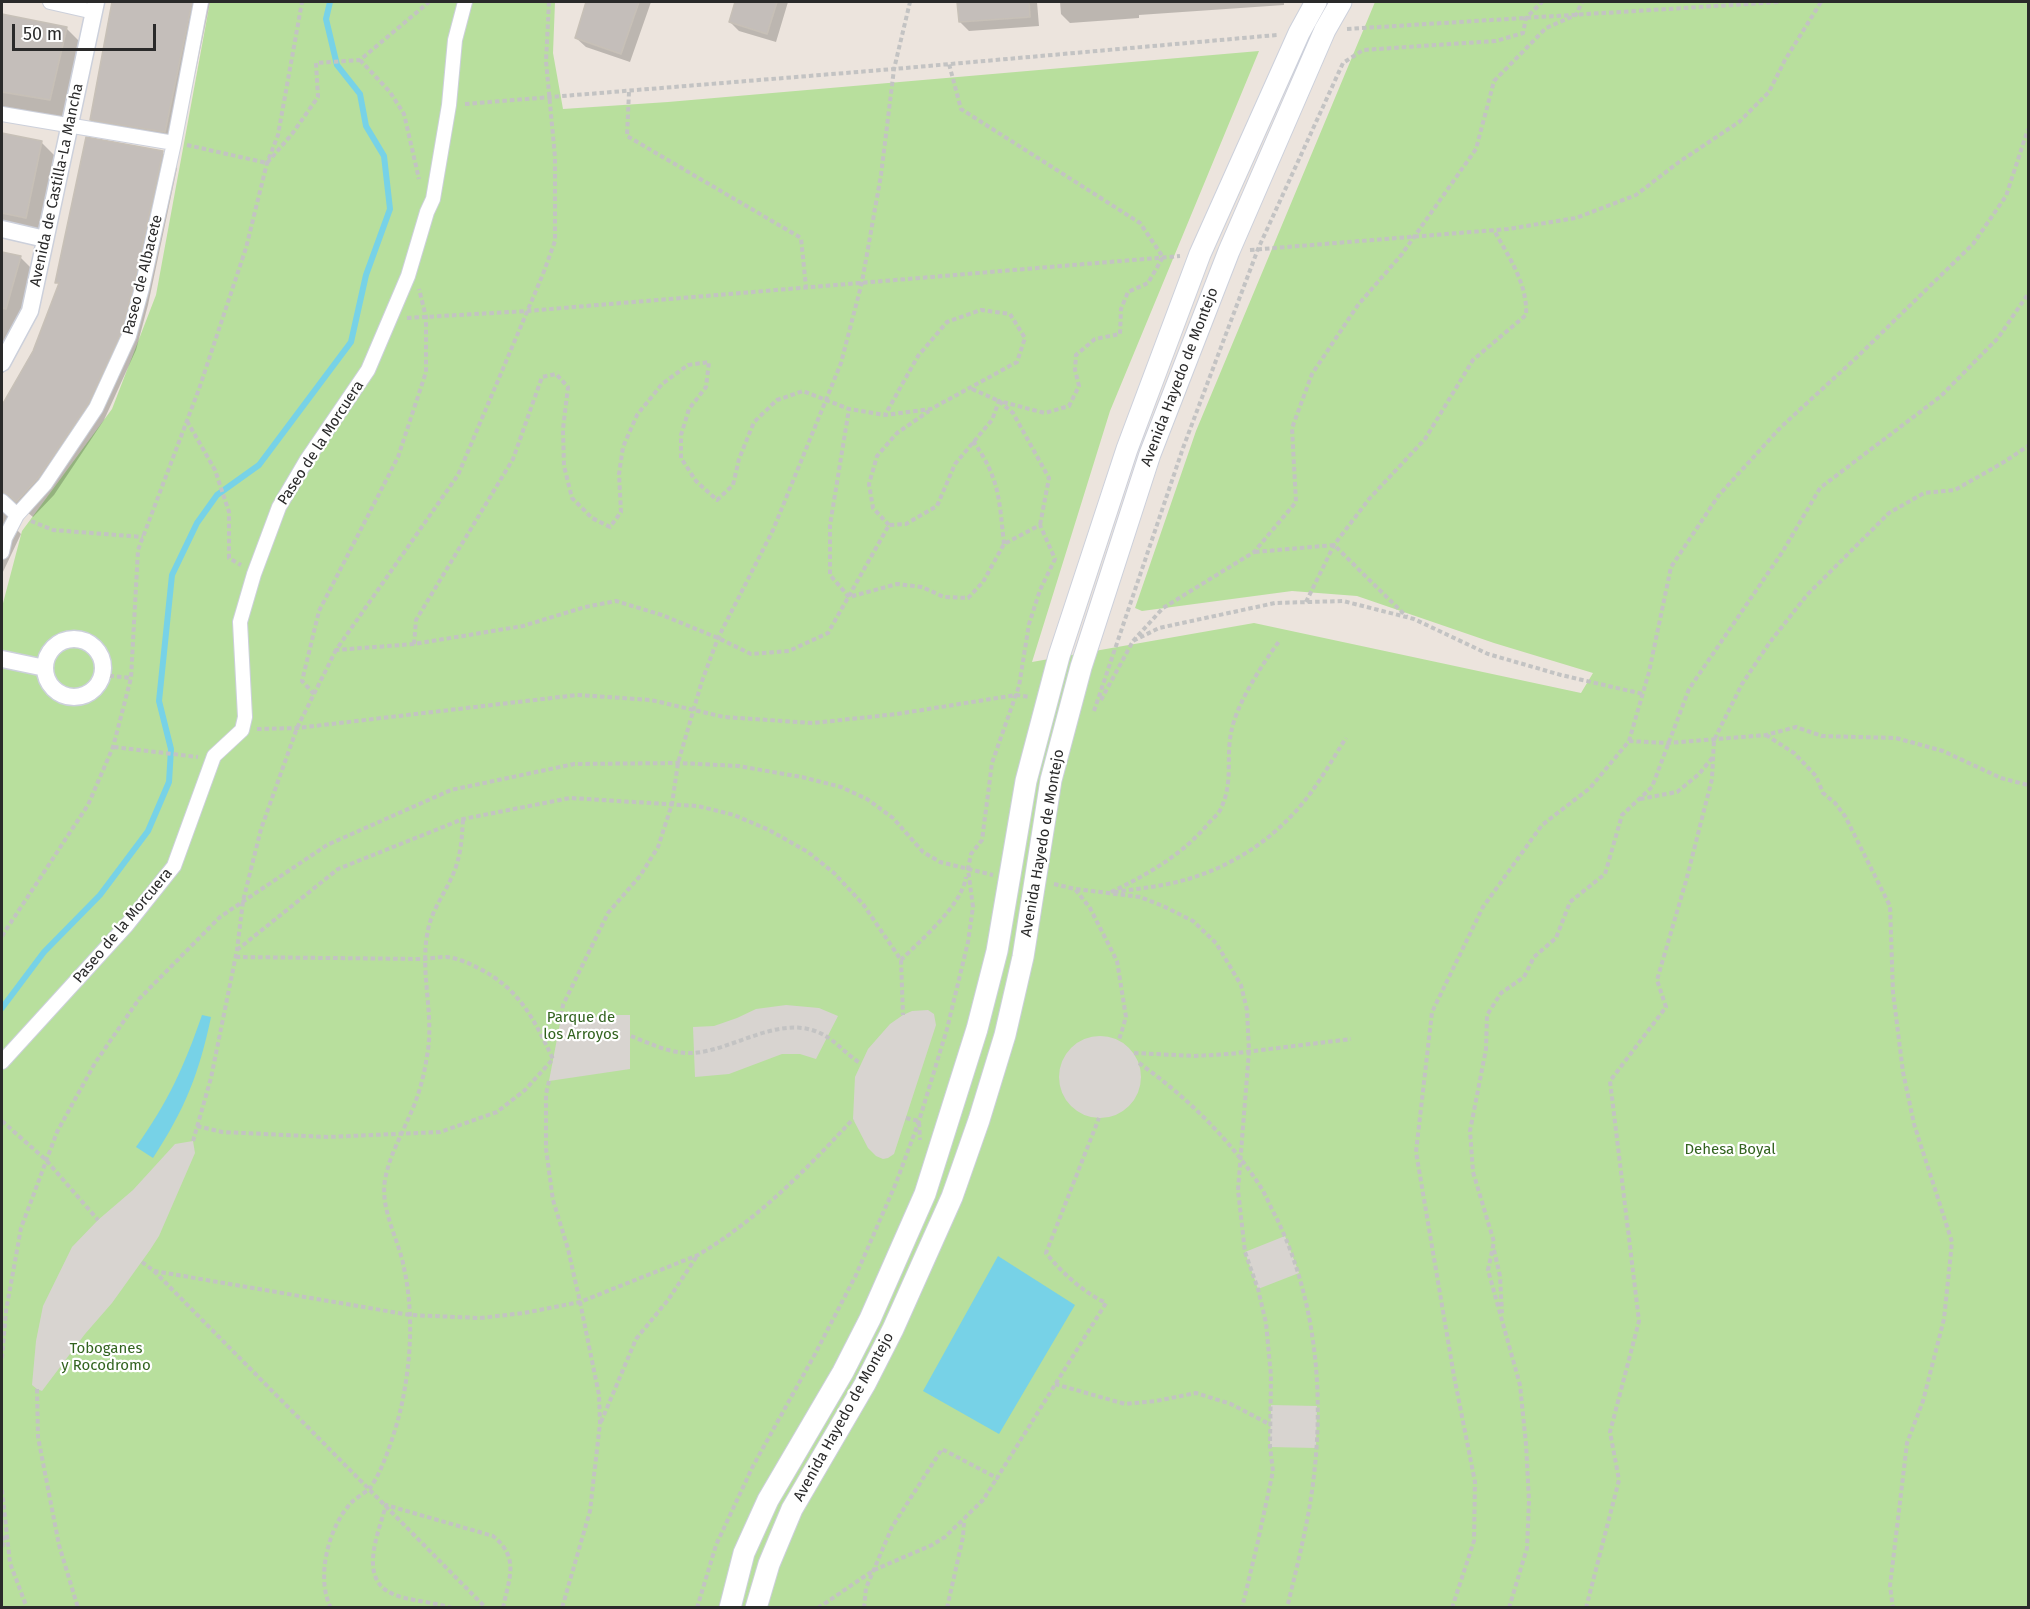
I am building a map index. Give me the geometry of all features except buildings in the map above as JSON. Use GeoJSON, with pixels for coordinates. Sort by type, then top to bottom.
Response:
{"type":"FeatureCollection","features":[{"type":"Feature","properties":{"kind":"street"},"geometry":{"type":"LineString","coordinates":[[50,2],[95,7]]}},
{"type":"Feature","properties":{"kind":"street","name":"Paseo de Albacete"},"geometry":{"type":"LineString","coordinates":[[2,552],[5,538],[17,515],[45,484],[96,408],[129,336],[174,143],[201,2]]}},
{"type":"Feature","properties":{"kind":"street","name":"Paseo de la Morcuera"},"geometry":{"type":"LineString","coordinates":[[2,1062],[127,925],[174,866],[214,756],[242,730],[245,717],[240,622],[254,574],[279,507],[306,461],[368,370],[412,261],[427,212],[434,199],[449,105],[455,40],[465,2]]}},
{"type":"Feature","properties":{"kind":"street"},"geometry":{"type":"LineString","coordinates":[[730,1608],[744,1553],[768,1500],[843,1372],[870,1319],[925,1194],[952,1114],[997,951],[1026,782],[1059,656],[1127,449],[1200,254],[1299,33],[1316,2]]}},
{"type":"Feature","properties":{"kind":"street","name":"Avenida Hayedo de Montejo"},"geometry":{"type":"LineString","coordinates":[[756,1608],[769,1564],[792,1509],[865,1384],[889,1338],[951,1197],[979,1120],[1005,1035],[1023,957],[1051,780],[1081,667],[1150,454],[1229,251],[1325,30],[1341,2]]}},
{"type":"Feature","properties":{"kind":"street","name":"Avenida de Castilla-La Mancha"},"geometry":{"type":"LineString","coordinates":[[2,363],[30,311],[95,7]]}},
{"type":"Feature","properties":{"kind":"street"},"geometry":{"type":"LineString","coordinates":[[2,114],[174,143]]}},
{"type":"Feature","properties":{"kind":"street"},"geometry":{"type":"LineString","coordinates":[[2,229],[45,238]]}},
{"type":"Feature","properties":{"kind":"street"},"geometry":{"type":"LineString","coordinates":[[2,501],[17,515]]}},
{"type":"Feature","properties":{"kind":"street"},"geometry":{"type":"LineString","coordinates":[[78,639],[95,648],[103,665],[102,675],[92,691],[75,697],[66,696],[50,685],[45,668],[51,650],[59,643],[78,639]]}},
{"type":"Feature","properties":{"kind":"street"},"geometry":{"type":"LineString","coordinates":[[2,659],[45,668]]}},
{"type":"Feature","properties":{"kind":"path"},"geometry":{"type":"LineString","coordinates":[[2,936],[88,805],[113,747],[131,678],[138,550],[187,421],[246,248],[267,163],[278,135],[302,2]]}},
{"type":"Feature","properties":{"kind":"path"},"geometry":{"type":"LineString","coordinates":[[267,163],[292,134],[318,97],[316,63],[360,60],[429,2]]}},
{"type":"Feature","properties":{"kind":"path"},"geometry":{"type":"LineString","coordinates":[[193,1141],[212,1078],[237,950],[243,902],[261,829],[297,728],[336,650],[458,476],[555,240],[555,157],[546,61],[549,2]]}},
{"type":"Feature","properties":{"kind":"path"},"geometry":{"type":"LineString","coordinates":[[560,1023],[563,1005],[608,913],[640,876],[658,847],[672,804],[678,763],[718,638],[773,530],[841,363],[862,282],[881,175],[894,69],[910,2]]}},
{"type":"Feature","properties":{"kind":"path"},"geometry":{"type":"LineString","coordinates":[[1542,2],[1526,18],[1523,33],[1496,42],[1363,51],[1343,63],[1258,249],[1183,448],[1095,711],[1133,641],[1163,608],[1254,552],[1296,502],[1292,428],[1312,374],[1358,305],[1402,254],[1476,150],[1494,81],[1546,28],[1576,15],[1582,2]]}},
{"type":"Feature","properties":{"kind":"path"},"geometry":{"type":"LineString","coordinates":[[1325,30],[1780,2]]}},
{"type":"Feature","properties":{"kind":"path"},"geometry":{"type":"LineString","coordinates":[[1229,251],[1494,230],[1576,218],[1636,195],[1679,162],[1739,122],[1769,92],[1785,60],[1821,2]]}},
{"type":"Feature","properties":{"kind":"path"},"geometry":{"type":"LineString","coordinates":[[449,105],[629,92],[1299,33]]}},
{"type":"Feature","properties":{"kind":"path"},"geometry":{"type":"LineString","coordinates":[[360,60],[390,92],[404,114],[427,212]]}},
{"type":"Feature","properties":{"kind":"path"},"geometry":{"type":"LineString","coordinates":[[949,64],[961,109],[1140,223],[1163,257]]}},
{"type":"Feature","properties":{"kind":"path"},"geometry":{"type":"LineString","coordinates":[[629,92],[627,136],[801,238],[806,287]]}},
{"type":"Feature","properties":{"kind":"path"},"geometry":{"type":"LineString","coordinates":[[1452,1608],[1474,1541],[1476,1482],[1454,1376],[1416,1152],[1432,1012],[1483,907],[1542,825],[1590,788],[1629,741],[1649,672],[1671,567],[1719,495],[1781,427],[1973,244],[2006,196],[2028,129]]}},
{"type":"Feature","properties":{"kind":"path"},"geometry":{"type":"LineString","coordinates":[[174,143],[267,163]]}},
{"type":"Feature","properties":{"kind":"path"},"geometry":{"type":"LineString","coordinates":[[1306,602],[1334,545],[1369,499],[1425,439],[1473,360],[1526,315],[1527,301],[1518,275],[1494,230]]}},
{"type":"Feature","properties":{"kind":"path"},"geometry":{"type":"LineString","coordinates":[[390,319],[527,311],[1200,254]]}},
{"type":"Feature","properties":{"kind":"path"},"geometry":{"type":"LineString","coordinates":[[971,389],[999,400],[1045,413],[1069,406],[1078,386],[1076,355],[1095,339],[1120,334],[1121,309],[1128,292],[1148,283],[1163,257]]}},
{"type":"Feature","properties":{"kind":"path"},"geometry":{"type":"LineString","coordinates":[[314,694],[302,681],[319,611],[398,457],[426,372],[426,317],[412,261]]}},
{"type":"Feature","properties":{"kind":"path"},"geometry":{"type":"LineString","coordinates":[[1509,1608],[1527,1548],[1529,1501],[1520,1385],[1488,1270],[1494,1242],[1473,1172],[1470,1131],[1486,1049],[1487,1015],[1501,993],[1524,977],[1534,957],[1556,938],[1570,902],[1605,874],[1622,815],[1652,787],[1689,689],[1783,551],[1820,488],[1941,396],[1998,338],[2028,294]]}},
{"type":"Feature","properties":{"kind":"path"},"geometry":{"type":"LineString","coordinates":[[885,415],[918,356],[947,322],[981,310],[1010,314],[1024,338],[1017,362],[931,410],[897,433],[878,456],[869,484],[873,508],[889,525]]}},
{"type":"Feature","properties":{"kind":"path"},"geometry":{"type":"LineString","coordinates":[[414,645],[416,620],[513,459],[542,377],[555,374],[568,387],[563,429],[564,466],[572,498],[592,518],[610,527],[621,512],[619,474],[623,447],[637,415],[662,384],[688,364],[709,362],[706,387],[689,409],[681,435],[681,458],[696,481],[717,500],[734,485],[739,459],[754,422],[777,400],[803,391],[849,409],[885,415],[931,410]]}},
{"type":"Feature","properties":{"kind":"path"},"geometry":{"type":"LineString","coordinates":[[889,525],[906,524],[937,506],[955,464],[992,420],[999,400]]}},
{"type":"Feature","properties":{"kind":"path"},"geometry":{"type":"LineString","coordinates":[[901,960],[958,900],[965,885],[971,854],[982,840],[992,763],[1016,695],[1029,624],[1040,590],[1055,559],[1040,525],[1049,478],[1013,413],[999,400]]}},
{"type":"Feature","properties":{"kind":"path"},"geometry":{"type":"LineString","coordinates":[[849,409],[830,525],[830,575],[849,597]]}},
{"type":"Feature","properties":{"kind":"path"},"geometry":{"type":"LineString","coordinates":[[187,421],[215,470],[229,512],[230,558],[254,574]]}},
{"type":"Feature","properties":{"kind":"path"},"geometry":{"type":"LineString","coordinates":[[973,441],[988,462],[998,488],[1004,544]]}},
{"type":"Feature","properties":{"kind":"path"},"geometry":{"type":"LineString","coordinates":[[1586,1608],[1619,1480],[1610,1432],[1639,1321],[1610,1081],[1666,1007],[1656,980],[1686,881],[1712,779],[1714,740],[1742,684],[1770,642],[1807,595],[1889,513],[1924,493],[1955,490],[2028,446]]}},
{"type":"Feature","properties":{"kind":"path"},"geometry":{"type":"LineString","coordinates":[[17,515],[53,530],[142,537]]}},
{"type":"Feature","properties":{"kind":"path"},"geometry":{"type":"LineString","coordinates":[[336,650],[414,645],[523,626],[585,607],[616,601],[662,615],[751,654],[789,651],[828,633],[889,525]]}},
{"type":"Feature","properties":{"kind":"path"},"geometry":{"type":"LineString","coordinates":[[849,597],[897,584],[922,587],[944,597],[968,598],[983,582],[1004,544],[1040,525]]}},
{"type":"Feature","properties":{"kind":"path"},"geometry":{"type":"LineString","coordinates":[[1254,552],[1334,545],[1408,618]]}},
{"type":"Feature","properties":{"kind":"path"},"geometry":{"type":"LineString","coordinates":[[1133,641],[1159,628],[1275,603],[1343,601],[1408,618],[1488,654],[1561,675],[1643,694]]}},
{"type":"Feature","properties":{"kind":"path"},"geometry":{"type":"LineString","coordinates":[[1110,892],[1138,879],[1165,862],[1199,835],[1222,809],[1230,783],[1231,732],[1262,664],[1280,640]]}},
{"type":"Feature","properties":{"kind":"path"},"geometry":{"type":"LineString","coordinates":[[102,675],[131,678]]}},
{"type":"Feature","properties":{"kind":"path"},"geometry":{"type":"LineString","coordinates":[[242,730],[297,728],[577,695],[651,700],[724,717],[813,723],[897,714],[1016,695]]}},
{"type":"Feature","properties":{"kind":"path"},"geometry":{"type":"LineString","coordinates":[[1629,741],[1668,743],[1714,740],[1766,735],[1796,727],[1822,735],[1896,738],[1943,751],[2001,778],[2028,784]]}},
{"type":"Feature","properties":{"kind":"path"},"geometry":{"type":"LineString","coordinates":[[1766,735],[1794,753],[1816,776],[1823,793],[1845,816],[1890,906],[1893,992],[1903,1072],[1914,1124],[1952,1242],[1944,1319],[1923,1401],[1907,1443],[1890,1586],[1893,1608]]}},
{"type":"Feature","properties":{"kind":"path"},"geometry":{"type":"LineString","coordinates":[[1110,892],[1176,882],[1206,874],[1235,860],[1270,836],[1296,812],[1316,786],[1346,738]]}},
{"type":"Feature","properties":{"kind":"path"},"geometry":{"type":"LineString","coordinates":[[113,747],[188,757]]}},
{"type":"Feature","properties":{"kind":"path"},"geometry":{"type":"LineString","coordinates":[[1639,799],[1677,792],[1699,774],[1713,757]]}},
{"type":"Feature","properties":{"kind":"path"},"geometry":{"type":"LineString","coordinates":[[2,1358],[6,1311],[21,1228],[57,1132],[95,1063],[139,999],[220,917],[327,845],[451,790],[574,764],[678,763],[738,766],[802,777],[841,788],[867,800],[893,818],[922,852],[940,862],[1010,878]]}},
{"type":"Feature","properties":{"kind":"path"},"geometry":{"type":"LineString","coordinates":[[237,950],[338,869],[463,819],[570,798],[698,806],[734,815],[769,830],[808,852],[834,873],[863,904],[901,960],[903,1015]]}},
{"type":"Feature","properties":{"kind":"path"},"geometry":{"type":"LineString","coordinates":[[331,1608],[323,1579],[328,1548],[337,1524],[351,1503],[369,1488],[384,1460],[401,1409],[410,1347],[410,1315],[405,1269],[385,1201],[384,1182],[391,1155],[416,1100],[428,1054],[429,1025],[424,959],[428,927],[454,872],[462,844],[463,819]]}},
{"type":"Feature","properties":{"kind":"path"},"geometry":{"type":"LineString","coordinates":[[697,1608],[716,1545],[725,1525],[753,1466],[856,1275],[896,1183],[915,1132],[947,1029],[968,942],[973,907],[968,869]]}},
{"type":"Feature","properties":{"kind":"path"},"geometry":{"type":"LineString","coordinates":[[1035,882],[1140,897],[1163,906],[1193,921],[1216,943],[1241,985],[1246,1010],[1249,1051],[1238,1190],[1245,1252],[1258,1289],[1266,1323],[1271,1376],[1273,1472],[1242,1608]]}},
{"type":"Feature","properties":{"kind":"path"},"geometry":{"type":"LineString","coordinates":[[1075,889],[1090,908],[1117,961],[1126,1017],[1119,1040]]}},
{"type":"Feature","properties":{"kind":"path"},"geometry":{"type":"LineString","coordinates":[[197,1126],[222,1132],[328,1137],[440,1132],[497,1112],[525,1090],[553,1059],[529,1011],[515,993],[495,976],[470,964],[447,957],[424,959],[235,957]]}},
{"type":"Feature","properties":{"kind":"path"},"geometry":{"type":"LineString","coordinates":[[631,1036],[663,1049],[693,1053],[723,1048],[774,1029],[813,1030],[828,1037],[860,1063]]}},
{"type":"Feature","properties":{"kind":"path"},"geometry":{"type":"LineString","coordinates":[[1134,1053],[1195,1056],[1351,1039]]}},
{"type":"Feature","properties":{"kind":"path"},"geometry":{"type":"LineString","coordinates":[[1139,1063],[1166,1082],[1199,1113],[1263,1190],[1299,1272],[1314,1337],[1317,1406],[1315,1459],[1309,1510],[1287,1608]]}},
{"type":"Feature","properties":{"kind":"path"},"geometry":{"type":"LineString","coordinates":[[549,1081],[546,1094],[546,1149],[553,1200],[568,1249],[580,1302],[599,1395],[600,1423],[590,1511],[562,1608]]}},
{"type":"Feature","properties":{"kind":"path"},"geometry":{"type":"LineString","coordinates":[[818,1608],[874,1570],[932,1545],[964,1521],[984,1500],[1106,1303],[1091,1295],[1060,1270],[1046,1253],[1099,1118]]}},
{"type":"Feature","properties":{"kind":"path"},"geometry":{"type":"LineString","coordinates":[[154,1271],[410,1315],[480,1317],[524,1313],[580,1302],[698,1255],[713,1246],[782,1192],[853,1119]]}},
{"type":"Feature","properties":{"kind":"path"},"geometry":{"type":"LineString","coordinates":[[2,1121],[46,1160],[98,1220]]}},
{"type":"Feature","properties":{"kind":"path"},"geometry":{"type":"LineString","coordinates":[[1493,1246],[1500,1276],[1503,1324]]}},
{"type":"Feature","properties":{"kind":"path"},"geometry":{"type":"LineString","coordinates":[[600,1423],[636,1340],[668,1300],[698,1255]]}},
{"type":"Feature","properties":{"kind":"path"},"geometry":{"type":"LineString","coordinates":[[142,1262],[154,1271],[486,1608]]}},
{"type":"Feature","properties":{"kind":"path"},"geometry":{"type":"LineString","coordinates":[[1055,1384],[1125,1404],[1196,1394],[1231,1404],[1271,1425]]}},
{"type":"Feature","properties":{"kind":"path"},"geometry":{"type":"LineString","coordinates":[[37,1389],[38,1437],[59,1545],[78,1608]]}},
{"type":"Feature","properties":{"kind":"path"},"geometry":{"type":"LineString","coordinates":[[864,1608],[866,1588],[892,1527],[942,1449],[997,1478]]}},
{"type":"Feature","properties":{"kind":"path"},"geometry":{"type":"LineString","coordinates":[[2,1490],[10,1563],[27,1608]]}},
{"type":"Feature","properties":{"kind":"path"},"geometry":{"type":"LineString","coordinates":[[386,1505],[372,1557],[372,1571],[383,1587],[392,1594],[452,1608]]}},
{"type":"Feature","properties":{"kind":"path"},"geometry":{"type":"LineString","coordinates":[[386,1505],[493,1536],[504,1545],[510,1558],[510,1574],[503,1608]]}},
{"type":"Feature","properties":{"kind":"path"},"geometry":{"type":"LineString","coordinates":[[947,1608],[963,1537],[964,1521]]}},
{"type":"Feature","properties":{"kind":"path"},"geometry":{"type":"LineString","coordinates":[[2,1540],[7,1535]]}},
{"type":"Feature","properties":{"kind":"path"},"geometry":{"type":"LineString","coordinates":[[2,1547],[7,1535]]}},
{"type":"Feature","properties":{"kind":"green space","name":"Parque de los Arroyos"},"geometry":{"type":"Polygon","coordinates":[[[210,2],[555,2],[553,53],[563,109],[1259,51],[1110,411],[1032,662],[1254,623],[1581,693],[1593,673],[1494,643],[1357,596],[1292,591],[1142,611],[1135,608],[1196,431],[1375,2],[2028,2],[2028,1607],[2,1608],[2,607],[22,531],[112,409],[156,295],[210,2]]]}},
{"type":"Feature","properties":{"kind":"shaded area"},"geometry":{"type":"Polygon","coordinates":[[[786,1005],[819,1008],[838,1016],[816,1059],[800,1054],[782,1054],[729,1074],[695,1077],[693,1027],[714,1026],[756,1009],[786,1005]]]}},
{"type":"Feature","properties":{"kind":"shaded area"},"geometry":{"type":"Polygon","coordinates":[[[928,1010],[934,1014],[936,1025],[894,1154],[883,1159],[868,1148],[853,1119],[855,1077],[868,1049],[890,1024],[912,1011],[928,1010]]]}},
{"type":"Feature","properties":{"kind":"shaded area"},"geometry":{"type":"Polygon","coordinates":[[[608,1015],[630,1015],[630,1069],[549,1081],[560,1023],[608,1015]]]}},
{"type":"Feature","properties":{"kind":"shaded area"},"geometry":{"type":"Polygon","coordinates":[[[1100,1036],[1116,1039],[1129,1048],[1138,1061],[1141,1077],[1138,1093],[1129,1106],[1116,1115],[1100,1118],[1084,1115],[1071,1106],[1062,1093],[1059,1077],[1062,1061],[1071,1048],[1084,1039],[1100,1036]]]}},
{"type":"Feature","properties":{"kind":"shaded area"},"geometry":{"type":"Polygon","coordinates":[[[193,1141],[195,1153],[159,1236],[112,1303],[85,1334],[42,1391],[37,1389],[32,1385],[36,1341],[43,1306],[72,1247],[98,1220],[133,1190],[175,1144],[193,1141]]]}},
{"type":"Feature","properties":{"kind":"shaded area"},"geometry":{"type":"Polygon","coordinates":[[[1285,1236],[1299,1273],[1258,1289],[1245,1252],[1285,1236]]]}},
{"type":"Feature","properties":{"kind":"shaded area"},"geometry":{"type":"Polygon","coordinates":[[[1271,1405],[1317,1406],[1316,1448],[1270,1447],[1271,1405]]]}},
{"type":"Feature","properties":{"kind":"water"},"geometry":{"type":"Polygon","coordinates":[[[202,1015],[211,1017],[196,1074],[174,1123],[153,1158],[136,1147],[174,1084],[202,1015]]]}},
{"type":"Feature","properties":{"kind":"water"},"geometry":{"type":"Polygon","coordinates":[[[998,1256],[1075,1305],[999,1434],[923,1391],[998,1256]]]}},
{"type":"Feature","properties":{"kind":"waterway"},"geometry":{"type":"LineString","coordinates":[[2,1008],[44,952],[100,895],[148,831],[169,782],[171,749],[159,701],[172,575],[197,523],[217,495],[259,465],[351,342],[366,275],[390,209],[384,156],[366,126],[360,94],[337,65],[326,19],[330,2]]}},
{"type":"Feature","properties":{"kind":"park label","name":"Dehesa Boyal"},"geometry":{"type":"Point","coordinates":[1730,1150]}},
{"type":"Feature","properties":{"kind":"park label","name":"Toboganes y Rocodromo"},"geometry":{"type":"Point","coordinates":[106,1358]}}]}
